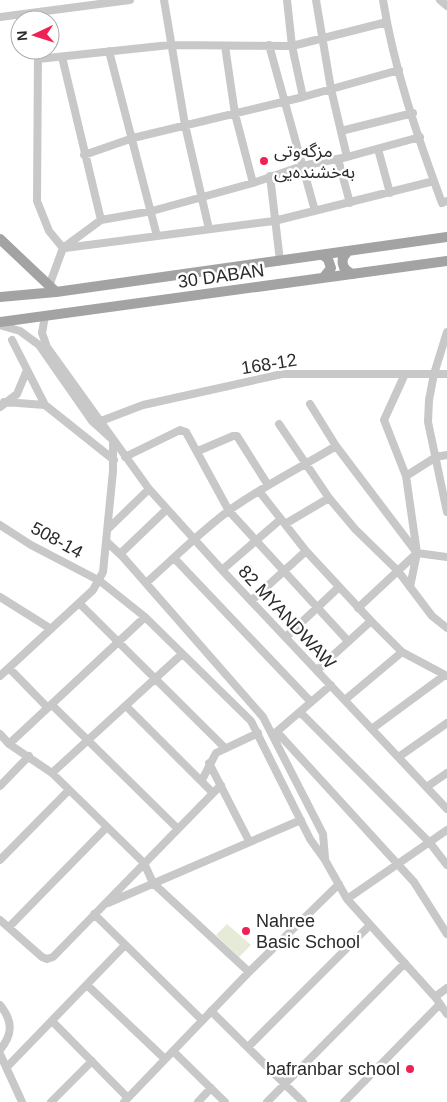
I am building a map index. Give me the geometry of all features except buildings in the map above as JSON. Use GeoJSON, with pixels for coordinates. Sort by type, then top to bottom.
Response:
{"type":"FeatureCollection","features":[{"type":"Feature","properties":{"kind":"main road","name":"30 DABAN"},"geometry":{"type":"LineString","coordinates":[[0,297],[280,261],[447,237]]}},
{"type":"Feature","properties":{"kind":"main road"},"geometry":{"type":"LineString","coordinates":[[0,239],[52,289]]}},
{"type":"Feature","properties":{"kind":"main road"},"geometry":{"type":"LineString","coordinates":[[350,251],[345,255],[342,264],[347,272],[353,274]]}},
{"type":"Feature","properties":{"kind":"main road"},"geometry":{"type":"LineString","coordinates":[[323,255],[331,265],[328,274],[323,278]]}},
{"type":"Feature","properties":{"kind":"main road","name":"30 DABAN"},"geometry":{"type":"LineString","coordinates":[[0,324],[45,316],[447,261]]}},
{"type":"Feature","properties":{"kind":"street"},"geometry":{"type":"LineString","coordinates":[[60,12],[130,0]]}},
{"type":"Feature","properties":{"kind":"street"},"geometry":{"type":"LineString","coordinates":[[164,0],[167,5],[170,45],[184,125],[203,197],[209,230]]}},
{"type":"Feature","properties":{"kind":"street"},"geometry":{"type":"LineString","coordinates":[[287,0],[292,46],[303,97]]}},
{"type":"Feature","properties":{"kind":"street"},"geometry":{"type":"LineString","coordinates":[[316,0],[331,90],[341,131],[342,158],[350,203]]}},
{"type":"Feature","properties":{"kind":"street"},"geometry":{"type":"LineString","coordinates":[[383,0],[399,70],[412,113],[442,203],[447,201]]}},
{"type":"Feature","properties":{"kind":"street"},"geometry":{"type":"LineString","coordinates":[[440,0],[447,6]]}},
{"type":"Feature","properties":{"kind":"street"},"geometry":{"type":"LineString","coordinates":[[101,220],[62,57],[170,45],[292,46],[387,22]]}},
{"type":"Feature","properties":{"kind":"street"},"geometry":{"type":"LineString","coordinates":[[269,45],[316,211]]}},
{"type":"Feature","properties":{"kind":"street"},"geometry":{"type":"LineString","coordinates":[[225,46],[236,114],[253,182]]}},
{"type":"Feature","properties":{"kind":"street"},"geometry":{"type":"LineString","coordinates":[[109,51],[158,236]]}},
{"type":"Feature","properties":{"kind":"street"},"geometry":{"type":"LineString","coordinates":[[38,60],[37,201],[49,231],[63,248]]}},
{"type":"Feature","properties":{"kind":"street"},"geometry":{"type":"LineString","coordinates":[[84,155],[133,138],[286,102],[399,70]]}},
{"type":"Feature","properties":{"kind":"street"},"geometry":{"type":"LineString","coordinates":[[341,131],[412,113]]}},
{"type":"Feature","properties":{"kind":"street"},"geometry":{"type":"LineString","coordinates":[[52,289],[63,248],[101,220],[203,197],[302,166],[342,158],[420,137]]}},
{"type":"Feature","properties":{"kind":"street"},"geometry":{"type":"LineString","coordinates":[[378,149],[390,193]]}},
{"type":"Feature","properties":{"kind":"street"},"geometry":{"type":"LineString","coordinates":[[270,176],[280,261]]}},
{"type":"Feature","properties":{"kind":"street"},"geometry":{"type":"LineString","coordinates":[[63,248],[274,221],[434,181]]}},
{"type":"Feature","properties":{"kind":"street"},"geometry":{"type":"LineString","coordinates":[[0,676],[100,581],[108,530],[114,460],[113,440],[45,343],[42,328],[45,316]]}},
{"type":"Feature","properties":{"kind":"street"},"geometry":{"type":"LineString","coordinates":[[0,324],[20,331],[39,345],[86,413],[113,440]]}},
{"type":"Feature","properties":{"kind":"street"},"geometry":{"type":"LineString","coordinates":[[447,332],[434,374],[429,400],[428,422],[447,512]]}},
{"type":"Feature","properties":{"kind":"street"},"geometry":{"type":"LineString","coordinates":[[12,340],[45,405],[114,460]]}},
{"type":"Feature","properties":{"kind":"street"},"geometry":{"type":"LineString","coordinates":[[1,403],[17,394],[27,370]]}},
{"type":"Feature","properties":{"kind":"street","name":"168-12"},"geometry":{"type":"LineString","coordinates":[[101,421],[143,405],[282,374],[447,374]]}},
{"type":"Feature","properties":{"kind":"street"},"geometry":{"type":"LineString","coordinates":[[405,374],[384,420],[406,476],[417,553],[410,587]]}},
{"type":"Feature","properties":{"kind":"street"},"geometry":{"type":"LineString","coordinates":[[1,403],[45,405]]}},
{"type":"Feature","properties":{"kind":"street"},"geometry":{"type":"LineString","coordinates":[[310,404],[336,446],[417,553],[447,557]]}},
{"type":"Feature","properties":{"kind":"street"},"geometry":{"type":"LineString","coordinates":[[279,424],[329,498],[355,529],[398,571],[432,616],[447,628]]}},
{"type":"Feature","properties":{"kind":"street"},"geometry":{"type":"LineString","coordinates":[[125,457],[180,430],[186,432],[229,511],[348,641]]}},
{"type":"Feature","properties":{"kind":"street"},"geometry":{"type":"LineString","coordinates":[[198,451],[233,436],[238,436],[268,485]]}},
{"type":"Feature","properties":{"kind":"street","name":"82 MYANDWAW"},"geometry":{"type":"LineString","coordinates":[[113,440],[149,489],[222,570],[400,756],[447,808]]}},
{"type":"Feature","properties":{"kind":"street"},"geometry":{"type":"LineString","coordinates":[[146,583],[193,538],[229,511],[268,485],[336,446]]}},
{"type":"Feature","properties":{"kind":"street"},"geometry":{"type":"LineString","coordinates":[[406,476],[436,457],[447,455]]}},
{"type":"Feature","properties":{"kind":"street"},"geometry":{"type":"LineString","coordinates":[[108,530],[149,489]]}},
{"type":"Feature","properties":{"kind":"street"},"geometry":{"type":"LineString","coordinates":[[260,491],[306,552],[402,652],[446,676],[373,728]]}},
{"type":"Feature","properties":{"kind":"street"},"geometry":{"type":"LineString","coordinates":[[222,570],[256,540],[283,521],[329,498]]}},
{"type":"Feature","properties":{"kind":"street"},"geometry":{"type":"LineString","coordinates":[[120,554],[167,509]]}},
{"type":"Feature","properties":{"kind":"street"},"geometry":{"type":"LineString","coordinates":[[0,535],[2,526]]}},
{"type":"Feature","properties":{"kind":"street","name":"508-14"},"geometry":{"type":"LineString","coordinates":[[2,526],[31,545],[100,581],[145,617],[247,717],[258,732],[310,839],[325,860],[347,899],[436,997],[447,1014]]}},
{"type":"Feature","properties":{"kind":"street"},"geometry":{"type":"LineString","coordinates":[[106,542],[120,554],[257,708],[275,734],[414,882],[447,934]]}},
{"type":"Feature","properties":{"kind":"street"},"geometry":{"type":"LineString","coordinates":[[251,601],[306,552]]}},
{"type":"Feature","properties":{"kind":"street"},"geometry":{"type":"LineString","coordinates":[[358,608],[417,553]]}},
{"type":"Feature","properties":{"kind":"street"},"geometry":{"type":"LineString","coordinates":[[174,558],[311,702]]}},
{"type":"Feature","properties":{"kind":"street"},"geometry":{"type":"LineString","coordinates":[[286,637],[339,587]]}},
{"type":"Feature","properties":{"kind":"street"},"geometry":{"type":"LineString","coordinates":[[0,597],[51,629]]}},
{"type":"Feature","properties":{"kind":"street"},"geometry":{"type":"LineString","coordinates":[[79,603],[154,680],[225,748]]}},
{"type":"Feature","properties":{"kind":"street"},"geometry":{"type":"LineString","coordinates":[[9,744],[145,617]]}},
{"type":"Feature","properties":{"kind":"street"},"geometry":{"type":"LineString","coordinates":[[316,670],[371,621]]}},
{"type":"Feature","properties":{"kind":"street"},"geometry":{"type":"LineString","coordinates":[[346,700],[402,652]]}},
{"type":"Feature","properties":{"kind":"street"},"geometry":{"type":"LineString","coordinates":[[52,773],[182,654]]}},
{"type":"Feature","properties":{"kind":"street"},"geometry":{"type":"LineString","coordinates":[[9,668],[89,740],[178,829]]}},
{"type":"Feature","properties":{"kind":"street"},"geometry":{"type":"LineString","coordinates":[[275,734],[331,685]]}},
{"type":"Feature","properties":{"kind":"street"},"geometry":{"type":"LineString","coordinates":[[126,706],[213,792]]}},
{"type":"Feature","properties":{"kind":"street"},"geometry":{"type":"LineString","coordinates":[[247,717],[257,708]]}},
{"type":"Feature","properties":{"kind":"street"},"geometry":{"type":"LineString","coordinates":[[300,712],[430,844],[447,865]]}},
{"type":"Feature","properties":{"kind":"street"},"geometry":{"type":"LineString","coordinates":[[400,756],[447,723]]}},
{"type":"Feature","properties":{"kind":"street"},"geometry":{"type":"LineString","coordinates":[[202,780],[216,753],[258,732]]}},
{"type":"Feature","properties":{"kind":"street"},"geometry":{"type":"LineString","coordinates":[[0,734],[9,744],[52,773],[106,828],[144,862],[153,883],[249,972]]}},
{"type":"Feature","properties":{"kind":"street"},"geometry":{"type":"LineString","coordinates":[[275,734],[323,834],[325,860]]}},
{"type":"Feature","properties":{"kind":"street"},"geometry":{"type":"LineString","coordinates":[[0,786],[28,756]]}},
{"type":"Feature","properties":{"kind":"street"},"geometry":{"type":"LineString","coordinates":[[210,763],[249,841]]}},
{"type":"Feature","properties":{"kind":"street"},"geometry":{"type":"LineString","coordinates":[[428,786],[447,773]]}},
{"type":"Feature","properties":{"kind":"street"},"geometry":{"type":"LineString","coordinates":[[0,920],[47,959],[53,957],[221,785]]}},
{"type":"Feature","properties":{"kind":"street"},"geometry":{"type":"LineString","coordinates":[[0,860],[68,791]]}},
{"type":"Feature","properties":{"kind":"street"},"geometry":{"type":"LineString","coordinates":[[102,906],[301,820]]}},
{"type":"Feature","properties":{"kind":"street"},"geometry":{"type":"LineString","coordinates":[[9,927],[106,828]]}},
{"type":"Feature","properties":{"kind":"street"},"geometry":{"type":"LineString","coordinates":[[347,899],[430,844],[447,830]]}},
{"type":"Feature","properties":{"kind":"street"},"geometry":{"type":"LineString","coordinates":[[52,1021],[92,1061],[126,1100],[249,972],[339,884]]}},
{"type":"Feature","properties":{"kind":"street"},"geometry":{"type":"LineString","coordinates":[[94,914],[202,1020]]}},
{"type":"Feature","properties":{"kind":"street"},"geometry":{"type":"LineString","coordinates":[[248,1047],[370,925]]}},
{"type":"Feature","properties":{"kind":"street"},"geometry":{"type":"LineString","coordinates":[[7,1067],[126,944]]}},
{"type":"Feature","properties":{"kind":"street"},"geometry":{"type":"LineString","coordinates":[[268,1102],[405,963]]}},
{"type":"Feature","properties":{"kind":"street"},"geometry":{"type":"LineString","coordinates":[[87,985],[165,1059]]}},
{"type":"Feature","properties":{"kind":"street"},"geometry":{"type":"LineString","coordinates":[[436,997],[447,988]]}},
{"type":"Feature","properties":{"kind":"street"},"geometry":{"type":"LineString","coordinates":[[344,1102],[440,1004]]}},
{"type":"Feature","properties":{"kind":"street"},"geometry":{"type":"LineString","coordinates":[[0,1005],[8,1015],[10,1028],[5,1044],[0,1052],[22,1102]]}},
{"type":"Feature","properties":{"kind":"street"},"geometry":{"type":"LineString","coordinates":[[211,1011],[303,1102]]}},
{"type":"Feature","properties":{"kind":"street"},"geometry":{"type":"LineString","coordinates":[[173,1051],[225,1102]]}},
{"type":"Feature","properties":{"kind":"street"},"geometry":{"type":"LineString","coordinates":[[52,1102],[92,1061]]}},
{"type":"Feature","properties":{"kind":"street"},"geometry":{"type":"LineString","coordinates":[[198,1102],[211,1088]]}},
{"type":"Feature","properties":{"kind":"green space"},"geometry":{"type":"Polygon","coordinates":[[[227,924],[251,945],[239,957],[216,935],[227,924]]]}},
{"type":"Feature","properties":{"kind":"place","name":"مزگەوتی بەخشندەیی"},"geometry":{"type":"Point","coordinates":[264,161]}},
{"type":"Feature","properties":{"kind":"place","name":"Nahree Basic School"},"geometry":{"type":"Point","coordinates":[246,931]}},
{"type":"Feature","properties":{"kind":"place","name":"bafranbar school"},"geometry":{"type":"Point","coordinates":[410,1069]}}]}
